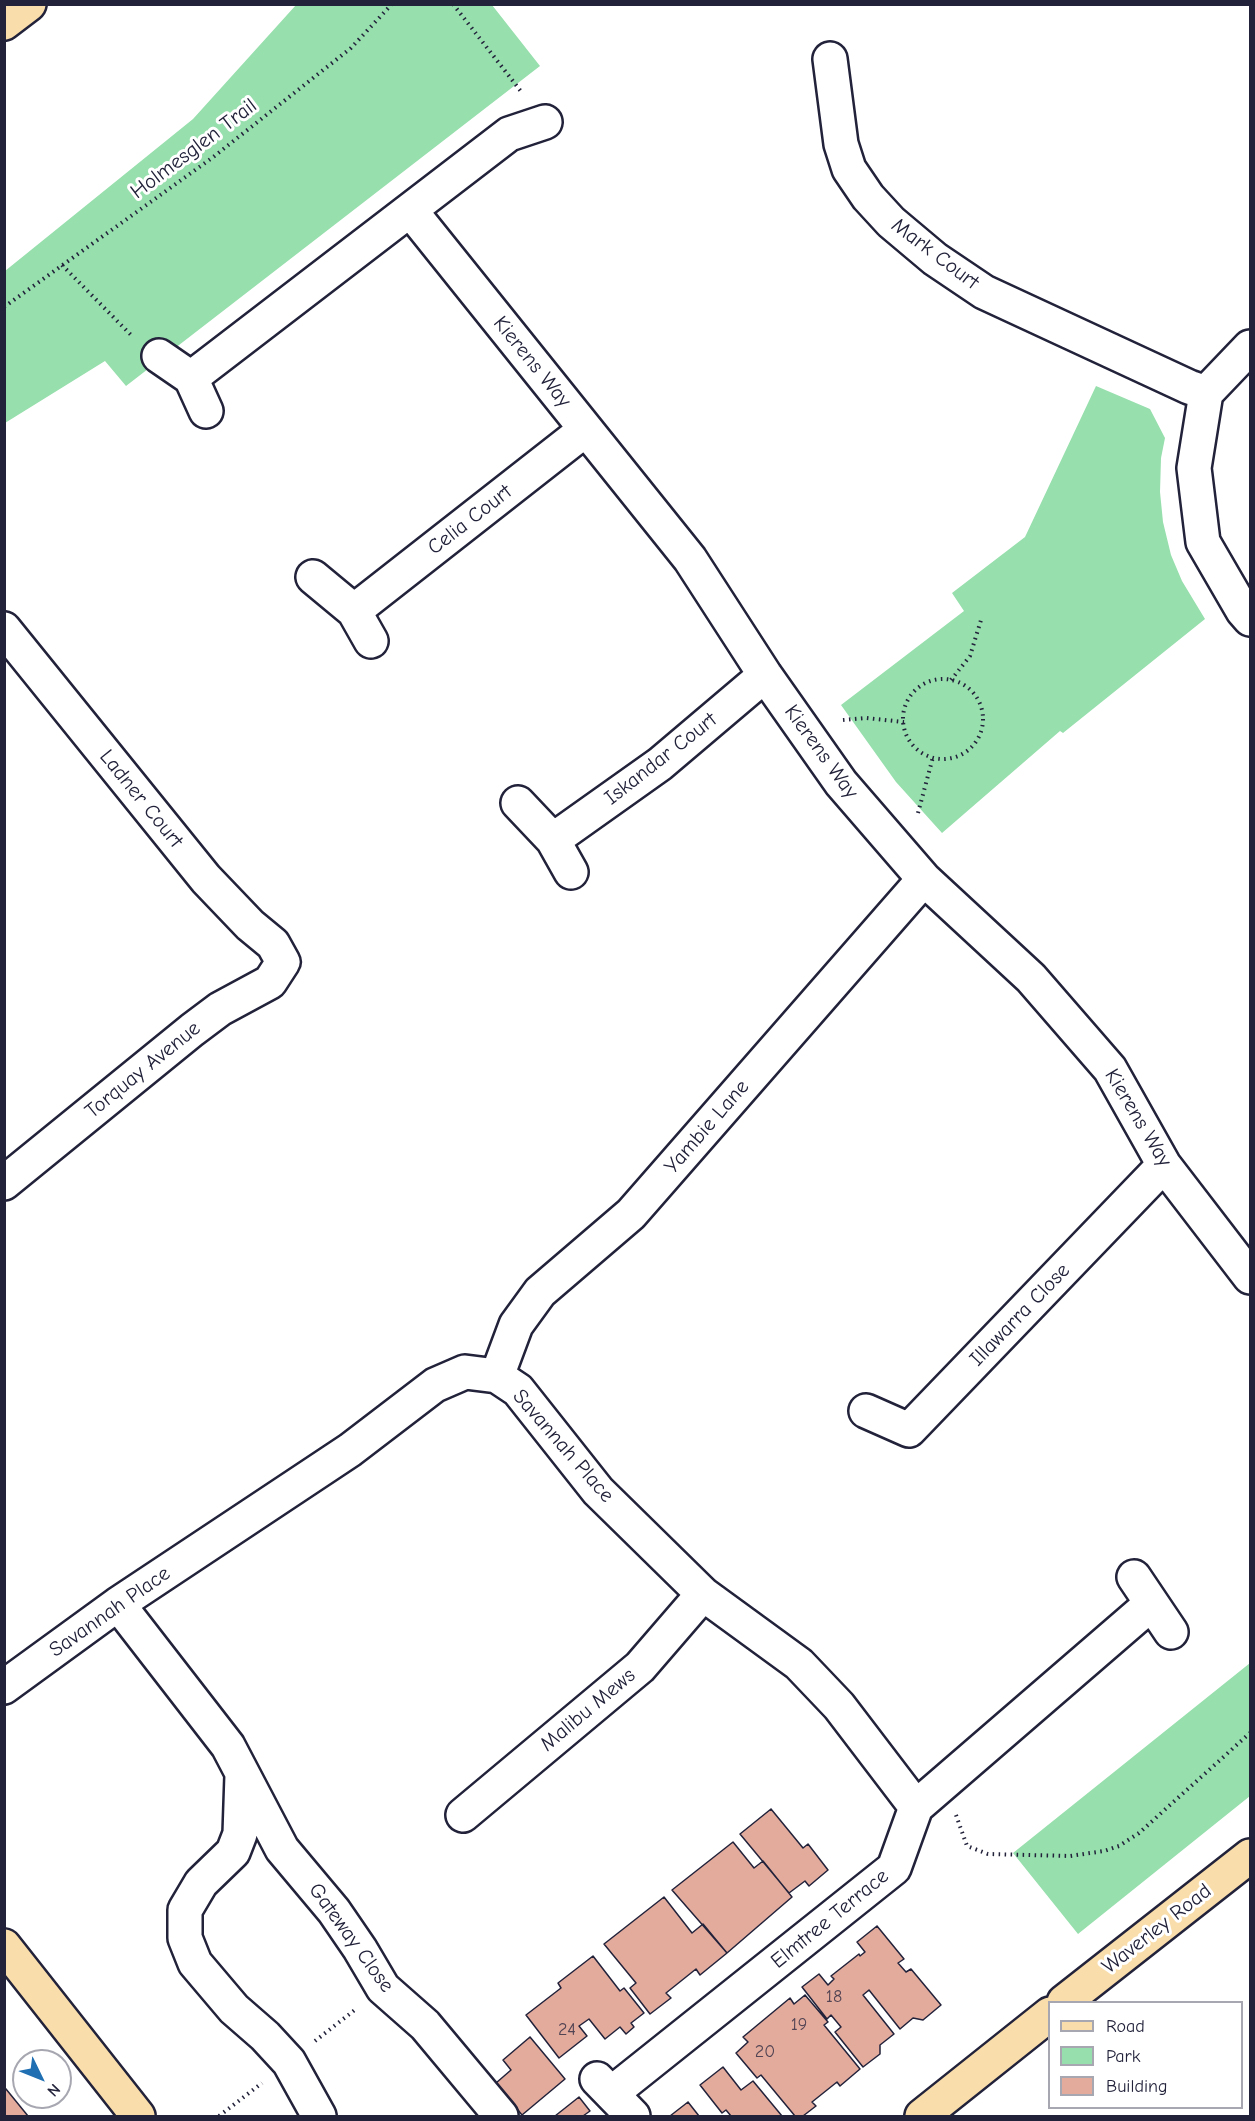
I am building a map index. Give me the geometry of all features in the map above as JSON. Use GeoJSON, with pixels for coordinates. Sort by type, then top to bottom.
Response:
{"type":"FeatureCollection","features":[{"type":"Feature","properties":{"kind":"main road"},"geometry":{"type":"LineString","coordinates":[[4,23],[29,4]]}},
{"type":"Feature","properties":{"kind":"main road","name":"Waverley Road"},"geometry":{"type":"LineString","coordinates":[[1065,2001],[1251,1856]]}},
{"type":"Feature","properties":{"kind":"main road"},"geometry":{"type":"LineString","coordinates":[[4,1946],[138,2116]]}},
{"type":"Feature","properties":{"kind":"main road"},"geometry":{"type":"LineString","coordinates":[[922,2116],[1048,2016]]}},
{"type":"Feature","properties":{"kind":"street","name":"Mark Court"},"geometry":{"type":"LineString","coordinates":[[830,59],[841,144],[849,169],[868,196],[891,222],[935,259],[984,292],[1206,393]]}},
{"type":"Feature","properties":{"kind":"street"},"geometry":{"type":"LineString","coordinates":[[191,378],[509,134],[545,122]]}},
{"type":"Feature","properties":{"kind":"street","name":"Kierens Way"},"geometry":{"type":"LineString","coordinates":[[410,210],[690,559],[765,675],[841,783],[924,879],[1031,978],[1110,1069],[1164,1165],[1251,1277]]}},
{"type":"Feature","properties":{"kind":"street"},"geometry":{"type":"LineString","coordinates":[[1251,347],[1206,393],[1194,468],[1203,542],[1243,611],[1251,619]]}},
{"type":"Feature","properties":{"kind":"street"},"geometry":{"type":"LineString","coordinates":[[159,356],[191,378],[206,411]]}},
{"type":"Feature","properties":{"kind":"street","name":"Celia Court"},"geometry":{"type":"LineString","coordinates":[[354,611],[585,430]]}},
{"type":"Feature","properties":{"kind":"street"},"geometry":{"type":"LineString","coordinates":[[313,577],[354,611],[370,641]]}},
{"type":"Feature","properties":{"kind":"street","name":"Ladner Court"},"geometry":{"type":"LineString","coordinates":[[4,629],[206,879],[250,926],[273,944],[283,962]]}},
{"type":"Feature","properties":{"kind":"street","name":"Iskandar Court"},"geometry":{"type":"LineString","coordinates":[[553,840],[660,764],[765,675]]}},
{"type":"Feature","properties":{"kind":"street"},"geometry":{"type":"LineString","coordinates":[[518,803],[553,840],[571,872]]}},
{"type":"Feature","properties":{"kind":"street","name":"Yambie Lane"},"geometry":{"type":"LineString","coordinates":[[497,1376],[516,1325],[540,1292],[631,1214],[924,879]]}},
{"type":"Feature","properties":{"kind":"street","name":"Torquay Avenue"},"geometry":{"type":"LineString","coordinates":[[4,1183],[192,1030],[220,1009],[270,982],[283,962]]}},
{"type":"Feature","properties":{"kind":"street","name":"Illawarra Close"},"geometry":{"type":"LineString","coordinates":[[866,1410],[909,1430],[1164,1165]]}},
{"type":"Feature","properties":{"kind":"street","name":"Savannah Place"},"geometry":{"type":"LineString","coordinates":[[4,1687],[118,1604],[350,1450],[435,1384],[465,1372],[497,1376],[518,1390],[598,1491],[703,1594],[799,1664],[839,1706],[916,1807]]}},
{"type":"Feature","properties":{"kind":"street","name":"Elmtree Terrace"},"geometry":{"type":"LineString","coordinates":[[613,2096],[894,1868],[916,1807],[1142,1591],[1171,1632]]}},
{"type":"Feature","properties":{"kind":"street","name":"Malibu Mews"},"geometry":{"type":"LineString","coordinates":[[463,1815],[640,1667],[703,1594]]}},
{"type":"Feature","properties":{"kind":"street","name":"Gateway Close"},"geometry":{"type":"LineString","coordinates":[[118,1604],[228,1746],[282,1849],[334,1911],[383,1988],[425,2025],[501,2116]]}},
{"type":"Feature","properties":{"kind":"street","name":"Gateway Close"},"geometry":{"type":"LineString","coordinates":[[242,1774],[240,1834],[233,1852],[201,1883],[185,1910],[185,1938],[195,1963],[228,2001],[289,2062],[319,2116]]}},
{"type":"Feature","properties":{"kind":"path","name":"Holmesglen Trail"},"geometry":{"type":"LineString","coordinates":[[4,307],[212,158],[351,48],[392,4]]}},
{"type":"Feature","properties":{"kind":"path"},"geometry":{"type":"LineString","coordinates":[[453,4],[545,122]]}},
{"type":"Feature","properties":{"kind":"path"},"geometry":{"type":"LineString","coordinates":[[62,265],[128,333],[159,356]]}},
{"type":"Feature","properties":{"kind":"path"},"geometry":{"type":"LineString","coordinates":[[951,680],[970,656],[981,620]]}},
{"type":"Feature","properties":{"kind":"path"},"geometry":{"type":"LineString","coordinates":[[936,679],[961,683],[972,690],[980,701],[983,713],[983,726],[978,738],[970,748],[946,759],[920,752],[910,742],[903,722],[906,703],[914,691],[924,683],[936,679]]}},
{"type":"Feature","properties":{"kind":"path"},"geometry":{"type":"LineString","coordinates":[[843,720],[866,718],[903,722]]}},
{"type":"Feature","properties":{"kind":"path"},"geometry":{"type":"LineString","coordinates":[[918,813],[933,757]]}},
{"type":"Feature","properties":{"kind":"path"},"geometry":{"type":"LineString","coordinates":[[916,1807],[952,1810],[959,1820],[963,1841],[967,1846],[988,1854],[1070,1856],[1104,1851],[1119,1846],[1139,1833],[1251,1733]]}},
{"type":"Feature","properties":{"kind":"green space"},"geometry":{"type":"Polygon","coordinates":[[[296,5],[492,5],[540,66],[126,386],[105,361],[5,423],[5,271],[193,119],[296,5]]]}},
{"type":"Feature","properties":{"kind":"green space"},"geometry":{"type":"Polygon","coordinates":[[[1096,386],[1150,409],[1165,438],[1161,458],[1160,492],[1163,522],[1171,555],[1182,581],[1205,619],[1063,733],[1060,731],[942,833],[896,782],[841,705],[964,611],[952,593],[1025,537],[1096,386]]]}},
{"type":"Feature","properties":{"kind":"green space"},"geometry":{"type":"Polygon","coordinates":[[[1250,1663],[1250,1796],[1078,1934],[1013,1853],[1250,1663]]]}},
{"type":"Feature","properties":{"kind":"building"},"geometry":{"type":"Polygon","coordinates":[[[771,1809],[803,1848],[808,1844],[828,1870],[809,1886],[805,1881],[789,1893],[740,1834],[771,1809]]]}},
{"type":"Feature","properties":{"kind":"building"},"geometry":{"type":"Polygon","coordinates":[[[733,1842],[754,1868],[763,1861],[792,1897],[727,1953],[672,1890],[733,1842]]]}},
{"type":"Feature","properties":{"kind":"building"},"geometry":{"type":"Polygon","coordinates":[[[664,1897],[692,1933],[703,1924],[727,1953],[700,1975],[696,1969],[666,1993],[671,1998],[650,2014],[630,1988],[636,1983],[604,1944],[664,1897]]]}},
{"type":"Feature","properties":{"kind":"building"},"geometry":{"type":"Polygon","coordinates":[[[877,1926],[904,1959],[898,1963],[906,1972],[911,1969],[941,2005],[923,2020],[913,2018],[900,2029],[869,1990],[863,1995],[894,2034],[880,2045],[880,2054],[863,2067],[835,2032],[841,2027],[831,2015],[827,2019],[802,1987],[819,1974],[828,1985],[834,1979],[831,1976],[859,1954],[860,1956],[865,1952],[857,1942],[877,1926]]]}},
{"type":"Feature","properties":{"kind":"building"},"geometry":{"type":"Polygon","coordinates":[[[593,1956],[620,1991],[624,1988],[644,2013],[631,2023],[634,2027],[626,2034],[620,2027],[605,2039],[589,2019],[579,2026],[587,2036],[559,2058],[526,2015],[561,1988],[558,1983],[593,1956]]]}},
{"type":"Feature","properties":{"kind":"building"},"geometry":{"type":"Polygon","coordinates":[[[805,1995],[828,2022],[824,2025],[860,2069],[840,2086],[837,2082],[812,2102],[816,2106],[803,2116],[795,2116],[761,2075],[757,2078],[736,2053],[748,2042],[743,2037],[790,1998],[794,2004],[805,1995]]]}},
{"type":"Feature","properties":{"kind":"building"},"geometry":{"type":"Polygon","coordinates":[[[530,2037],[565,2079],[522,2115],[496,2083],[511,2070],[503,2060],[530,2037]]]}},
{"type":"Feature","properties":{"kind":"building"},"geometry":{"type":"Polygon","coordinates":[[[723,2067],[741,2090],[753,2081],[782,2116],[731,2116],[726,2110],[722,2113],[700,2085],[723,2067]]]}},
{"type":"Feature","properties":{"kind":"building"},"geometry":{"type":"Polygon","coordinates":[[[6,2089],[12,2096],[12,2109],[22,2109],[28,2116],[4,2116],[4,2091],[6,2089]]]}},
{"type":"Feature","properties":{"kind":"building"},"geometry":{"type":"Polygon","coordinates":[[[579,2097],[590,2111],[583,2116],[555,2116],[579,2097]]]}},
{"type":"Feature","properties":{"kind":"building"},"geometry":{"type":"Polygon","coordinates":[[[688,2102],[699,2116],[670,2116],[688,2102]]]}}]}
